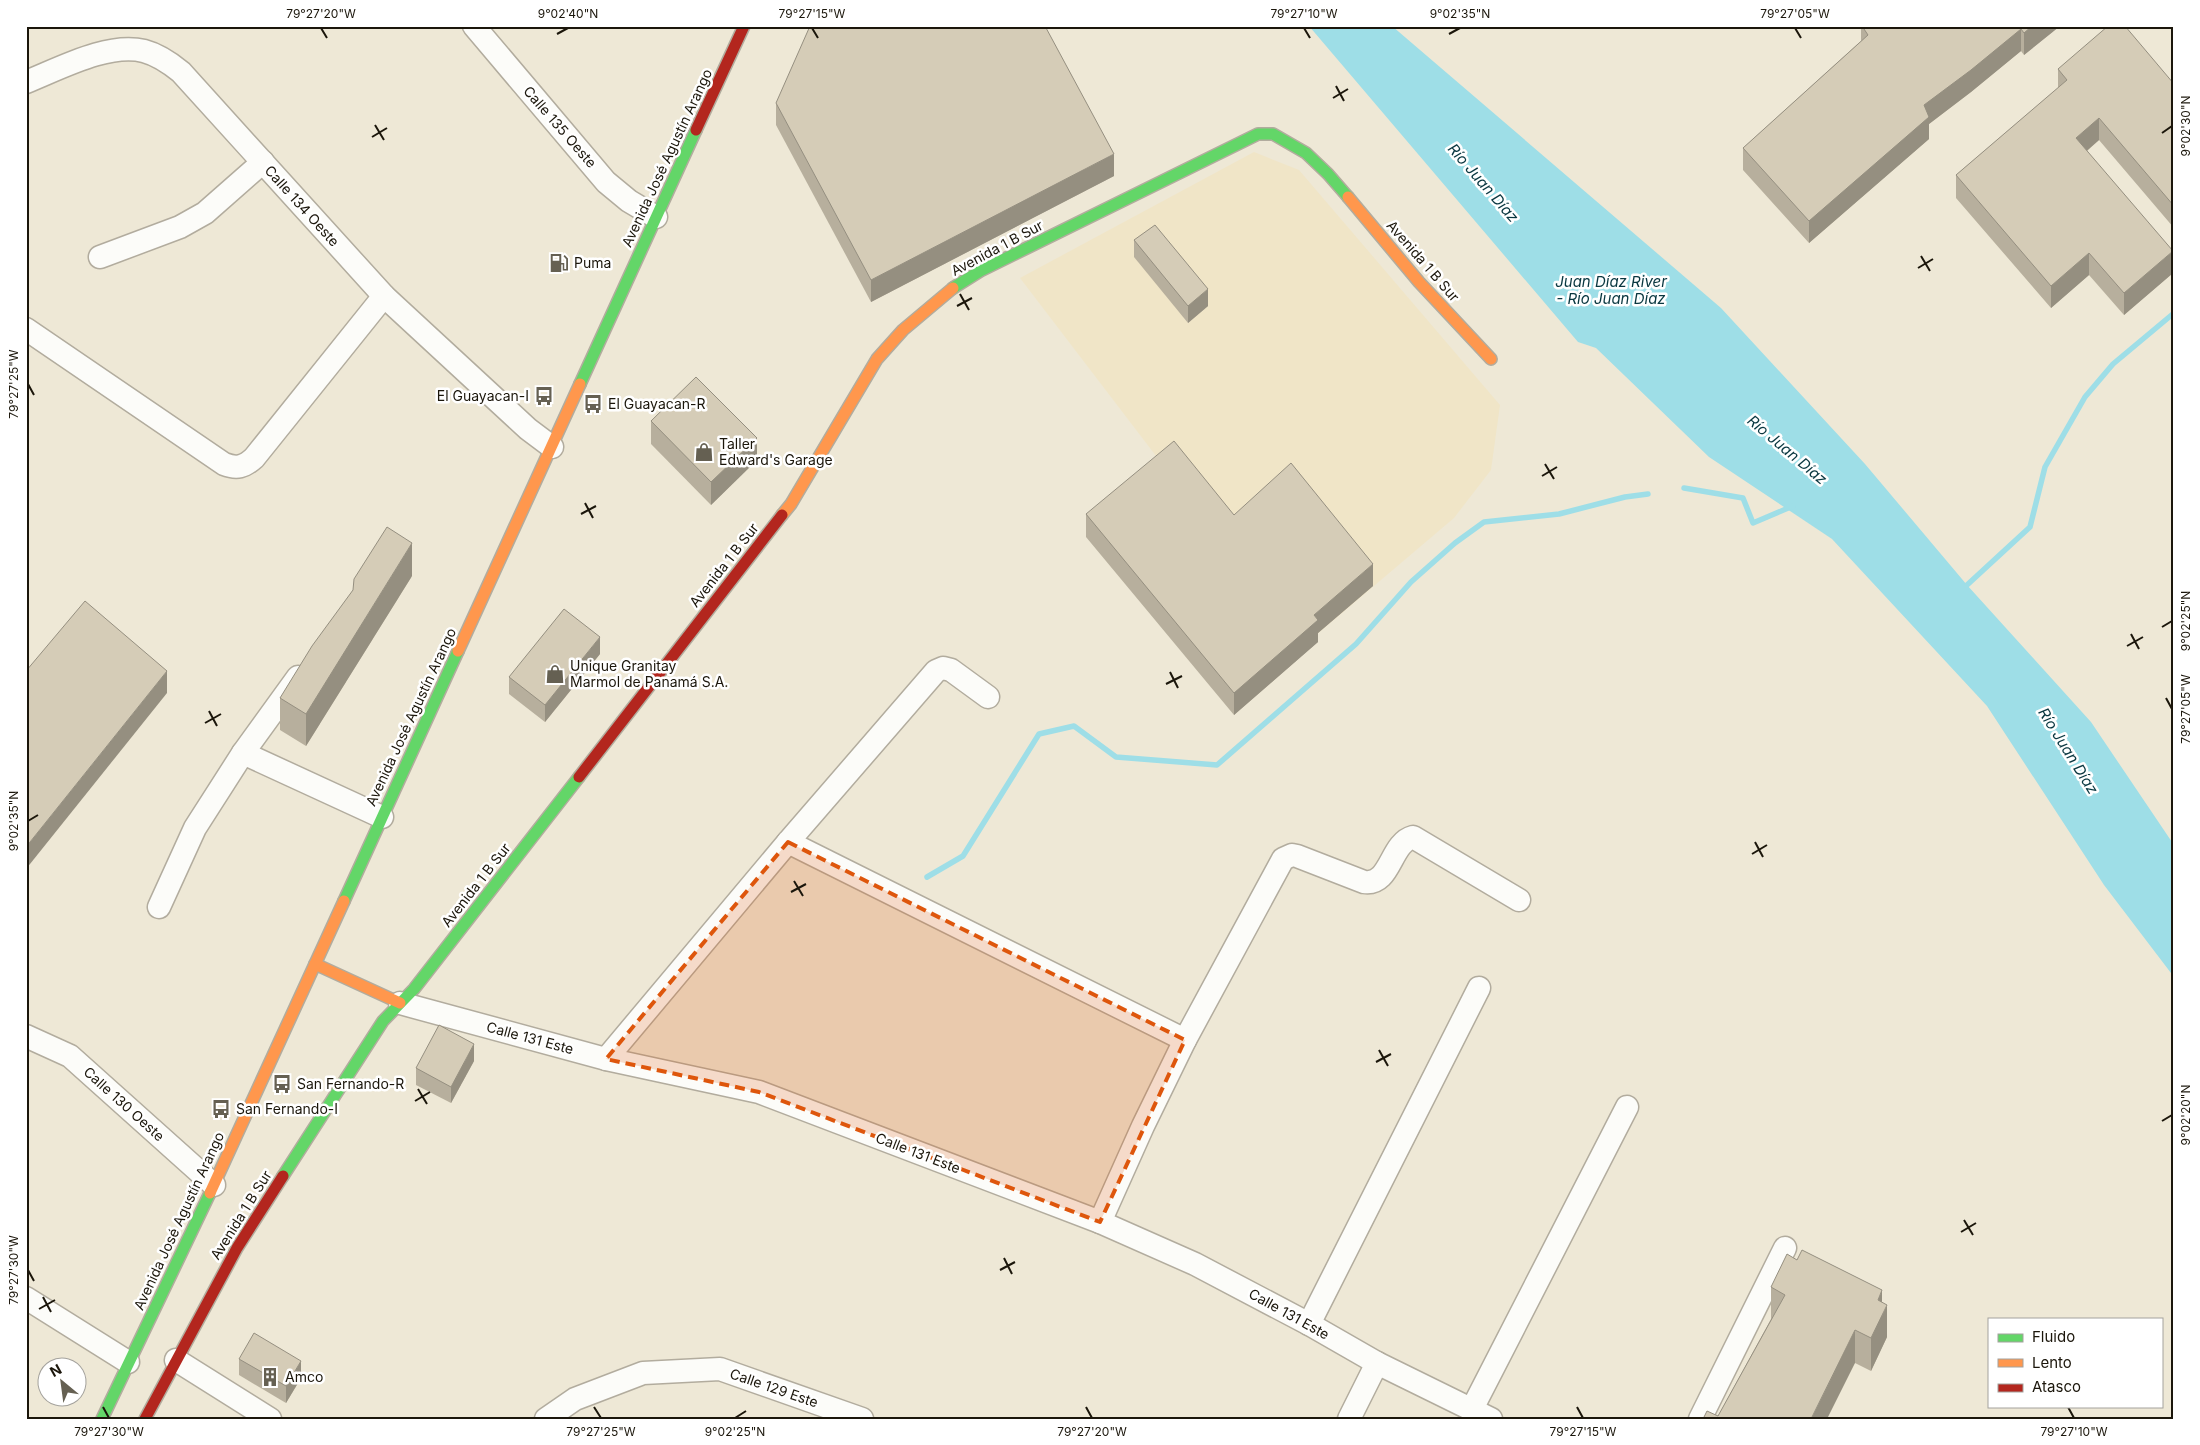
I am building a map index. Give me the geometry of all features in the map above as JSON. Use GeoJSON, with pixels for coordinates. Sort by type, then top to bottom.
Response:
{"type":"FeatureCollection","features":[{"type":"Feature","properties":{"kind":"street","name":"Calle 135 Oeste"},"geometry":{"type":"LineString","coordinates":[[474,26],[606,182],[629,202],[656,217]]}},
{"type":"Feature","properties":{"kind":"street","name":"Avenida José Agustín Arango"},"geometry":{"type":"LineString","coordinates":[[102,1419],[214,1185],[744,26]]}},
{"type":"Feature","properties":{"kind":"street","name":"Calle 134 Oeste"},"geometry":{"type":"LineString","coordinates":[[26,82],[101,52],[143,51],[164,59],[181,72],[384,296],[528,430],[552,447]]}},
{"type":"Feature","properties":{"kind":"street","name":"Avenida 1 B Sur"},"geometry":{"type":"LineString","coordinates":[[145,1419],[237,1248],[383,1020],[414,989],[791,504],[877,359],[903,330],[950,290],[980,271],[1245,139],[1258,134],[1273,134],[1306,153],[1328,174],[1419,282],[1491,360]]}},
{"type":"Feature","properties":{"kind":"street"},"geometry":{"type":"LineString","coordinates":[[100,257],[180,227],[205,213],[263,162]]}},
{"type":"Feature","properties":{"kind":"street"},"geometry":{"type":"LineString","coordinates":[[26,329],[224,464],[240,467],[247,465],[254,458],[384,296]]}},
{"type":"Feature","properties":{"kind":"street"},"geometry":{"type":"LineString","coordinates":[[159,907],[196,828],[243,753],[307,664]]}},
{"type":"Feature","properties":{"kind":"street"},"geometry":{"type":"LineString","coordinates":[[606,1059],[788,842],[938,669],[951,670],[988,697]]}},
{"type":"Feature","properties":{"kind":"street"},"geometry":{"type":"LineString","coordinates":[[243,753],[382,816]]}},
{"type":"Feature","properties":{"kind":"street"},"geometry":{"type":"LineString","coordinates":[[1100,1222],[1143,1126],[1185,1040],[1280,863],[1288,856],[1297,856],[1364,882],[1373,882],[1382,876],[1404,842],[1413,837],[1518,900]]}},
{"type":"Feature","properties":{"kind":"street"},"geometry":{"type":"LineString","coordinates":[[788,842],[1185,1040]]}},
{"type":"Feature","properties":{"kind":"street","name":"Calle 131 Este"},"geometry":{"type":"LineString","coordinates":[[315,964],[400,1003],[606,1059],[759,1092],[1100,1222],[1195,1264],[1309,1324],[1377,1363],[1481,1414]]}},
{"type":"Feature","properties":{"kind":"street"},"geometry":{"type":"LineString","coordinates":[[1309,1324],[1478,988]]}},
{"type":"Feature","properties":{"kind":"street","name":"Calle 130 Oeste"},"geometry":{"type":"LineString","coordinates":[[26,1036],[70,1056],[214,1185]]}},
{"type":"Feature","properties":{"kind":"street"},"geometry":{"type":"LineString","coordinates":[[1481,1414],[1627,1107]]}},
{"type":"Feature","properties":{"kind":"street"},"geometry":{"type":"LineString","coordinates":[[1700,1419],[1785,1248]]}},
{"type":"Feature","properties":{"kind":"street"},"geometry":{"type":"LineString","coordinates":[[26,1298],[128,1362]]}},
{"type":"Feature","properties":{"kind":"street"},"geometry":{"type":"LineString","coordinates":[[176,1360],[270,1419]]}},
{"type":"Feature","properties":{"kind":"street"},"geometry":{"type":"LineString","coordinates":[[1349,1419],[1377,1363]]}},
{"type":"Feature","properties":{"kind":"street","name":"Calle 129 Este"},"geometry":{"type":"LineString","coordinates":[[546,1419],[575,1399],[643,1373],[720,1369],[818,1412],[862,1419]]}},
{"type":"Feature","properties":{"kind":"highlighted area"},"geometry":{"type":"Polygon","coordinates":[[[788,842],[1185,1040],[1100,1222],[759,1092],[606,1059],[788,842]]]}},
{"type":"Feature","properties":{"kind":"shaded area"},"geometry":{"type":"Polygon","coordinates":[[[1254,152],[1299,170],[1500,405],[1491,470],[1454,518],[1302,647],[1020,278],[1254,152]]]}},
{"type":"Feature","properties":{"kind":"water","name":"Juan Díaz River - Río Juan Díaz"},"geometry":{"type":"Polygon","coordinates":[[[1309,26],[1392,26],[1721,308],[1865,464],[1967,585],[2091,722],[2174,845],[2174,977],[2104,885],[1987,706],[1832,539],[1709,457],[1596,348],[1578,342],[1309,26]]]}},
{"type":"Feature","properties":{"kind":"building"},"geometry":{"type":"Polygon","coordinates":[[[810,26],[1045,26],[1114,154],[871,280],[776,103],[810,26]]]}},
{"type":"Feature","properties":{"kind":"building"},"geometry":{"type":"Polygon","coordinates":[[[1862,26],[2032,26],[2024,33],[2021,29],[1924,105],[1929,117],[1809,221],[1743,148],[1868,35],[1862,26]]]}},
{"type":"Feature","properties":{"kind":"building"},"geometry":{"type":"Polygon","coordinates":[[[2108,26],[2125,26],[2174,84],[2174,206],[2099,118],[2076,138],[2173,251],[2124,293],[2089,253],[2051,286],[1956,175],[2067,80],[2058,69],[2108,26]]]}},
{"type":"Feature","properties":{"kind":"building"},"geometry":{"type":"Polygon","coordinates":[[[1155,225],[1208,289],[1188,306],[1134,240],[1155,225]]]}},
{"type":"Feature","properties":{"kind":"building","name":"Taller Edward's Garage"},"geometry":{"type":"Polygon","coordinates":[[[696,377],[757,438],[711,482],[651,421],[696,377]]]}},
{"type":"Feature","properties":{"kind":"building"},"geometry":{"type":"Polygon","coordinates":[[[1174,441],[1234,515],[1291,463],[1373,564],[1314,615],[1318,620],[1234,693],[1086,514],[1174,441]]]}},
{"type":"Feature","properties":{"kind":"building"},"geometry":{"type":"Polygon","coordinates":[[[387,527],[412,543],[306,714],[280,698],[312,646],[353,590],[354,579],[387,527]]]}},
{"type":"Feature","properties":{"kind":"building"},"geometry":{"type":"Polygon","coordinates":[[[85,601],[167,671],[26,847],[26,671],[85,601]]]}},
{"type":"Feature","properties":{"kind":"building","name":"Unique Granitay Marmol de Panamá S.A."},"geometry":{"type":"Polygon","coordinates":[[[564,609],[600,637],[545,705],[509,677],[564,609]]]}},
{"type":"Feature","properties":{"kind":"building"},"geometry":{"type":"Polygon","coordinates":[[[439,1025],[474,1044],[451,1087],[416,1068],[439,1025]]]}},
{"type":"Feature","properties":{"kind":"building"},"geometry":{"type":"Polygon","coordinates":[[[1802,1250],[1882,1290],[1878,1300],[1887,1305],[1871,1338],[1855,1330],[1811,1419],[1703,1419],[1707,1411],[1718,1416],[1785,1295],[1771,1287],[1787,1254],[1797,1260],[1802,1250]]]}},
{"type":"Feature","properties":{"kind":"building"},"geometry":{"type":"Polygon","coordinates":[[[254,1333],[301,1361],[286,1386],[239,1359],[254,1333]]]}},
{"type":"Feature","properties":{"kind":"waterway"},"geometry":{"type":"LineString","coordinates":[[1967,585],[2030,527],[2045,467],[2085,397],[2113,364],[2174,313]]}},
{"type":"Feature","properties":{"kind":"waterway"},"geometry":{"type":"LineString","coordinates":[[1684,488],[1743,498],[1753,523],[1793,506]]}},
{"type":"Feature","properties":{"kind":"waterway"},"geometry":{"type":"LineString","coordinates":[[927,877],[963,856],[1039,734],[1074,726],[1116,757],[1217,765],[1356,644],[1411,582],[1455,543],[1484,522],[1559,514],[1625,497],[1648,494]]}},
{"type":"Feature","properties":{"kind":"traffic: fast"},"geometry":{"type":"LineString","coordinates":[[580,384],[696,130]]}},
{"type":"Feature","properties":{"kind":"traffic: fast"},"geometry":{"type":"LineString","coordinates":[[953,288],[980,271],[1258,134],[1273,134],[1306,153],[1348,197]]}},
{"type":"Feature","properties":{"kind":"traffic: fast"},"geometry":{"type":"LineString","coordinates":[[344,901],[458,651]]}},
{"type":"Feature","properties":{"kind":"traffic: fast"},"geometry":{"type":"LineString","coordinates":[[283,1176],[383,1021],[414,989],[579,777]]}},
{"type":"Feature","properties":{"kind":"traffic: fast"},"geometry":{"type":"LineString","coordinates":[[102,1419],[210,1193]]}},
{"type":"Feature","properties":{"kind":"traffic: slow"},"geometry":{"type":"LineString","coordinates":[[1348,197],[1419,282],[1491,359]]}},
{"type":"Feature","properties":{"kind":"traffic: slow"},"geometry":{"type":"LineString","coordinates":[[782,515],[791,504],[877,359],[903,330],[953,288]]}},
{"type":"Feature","properties":{"kind":"traffic: slow"},"geometry":{"type":"LineString","coordinates":[[458,651],[580,384]]}},
{"type":"Feature","properties":{"kind":"traffic: slow"},"geometry":{"type":"LineString","coordinates":[[210,1193],[344,901]]}},
{"type":"Feature","properties":{"kind":"traffic: slow"},"geometry":{"type":"LineString","coordinates":[[315,964],[400,1003]]}},
{"type":"Feature","properties":{"kind":"traffic: jam"},"geometry":{"type":"LineString","coordinates":[[696,130],[744,26]]}},
{"type":"Feature","properties":{"kind":"traffic: jam"},"geometry":{"type":"LineString","coordinates":[[579,777],[782,515]]}},
{"type":"Feature","properties":{"kind":"traffic: jam"},"geometry":{"type":"LineString","coordinates":[[145,1419],[237,1248],[283,1176]]}},
{"type":"Feature","properties":{"kind":"place","name":"Puma"},"geometry":{"type":"Point","coordinates":[559,263]}},
{"type":"Feature","properties":{"kind":"place","name":"El Guayacan-I"},"geometry":{"type":"Point","coordinates":[544,396]}},
{"type":"Feature","properties":{"kind":"place","name":"El Guayacan-R"},"geometry":{"type":"Point","coordinates":[593,404]}},
{"type":"Feature","properties":{"kind":"place","name":"Taller Edward's Garage"},"geometry":{"type":"Point","coordinates":[704,452]}},
{"type":"Feature","properties":{"kind":"place","name":"Unique Granitay Marmol de Panamá S.A."},"geometry":{"type":"Point","coordinates":[555,674]}},
{"type":"Feature","properties":{"kind":"place","name":"San Fernando-R"},"geometry":{"type":"Point","coordinates":[282,1084]}},
{"type":"Feature","properties":{"kind":"place","name":"San Fernando-I"},"geometry":{"type":"Point","coordinates":[221,1109]}},
{"type":"Feature","properties":{"kind":"place","name":"Amco"},"geometry":{"type":"Point","coordinates":[270,1377]}},
{"type":"Feature","properties":{"kind":"water label","name":"Río Juan Díaz"},"geometry":{"type":"Point","coordinates":[1483,183]}},
{"type":"Feature","properties":{"kind":"water label","name":"Río Juan Díaz"},"geometry":{"type":"Point","coordinates":[1787,450]}},
{"type":"Feature","properties":{"kind":"water label","name":"Río Juan Díaz"},"geometry":{"type":"Point","coordinates":[2068,751]}}]}
